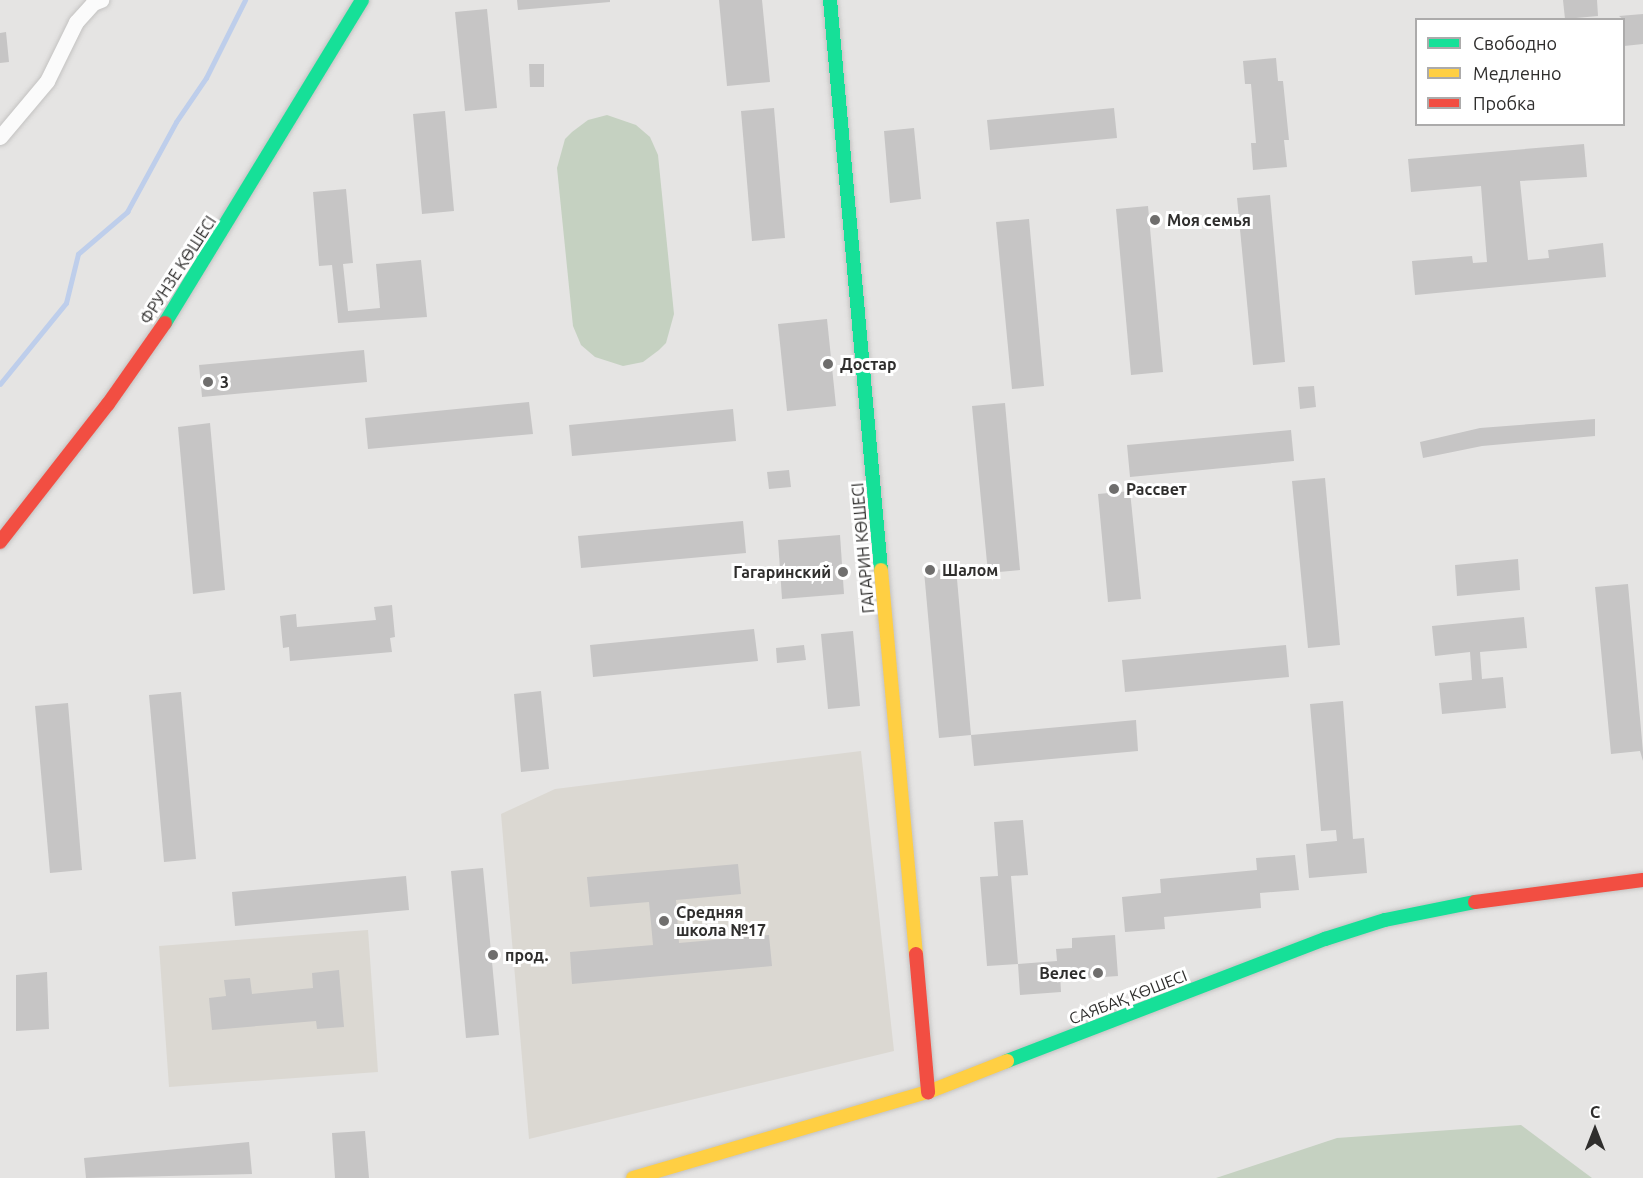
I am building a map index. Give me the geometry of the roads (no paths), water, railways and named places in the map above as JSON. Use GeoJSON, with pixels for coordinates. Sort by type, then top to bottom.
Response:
{"type":"FeatureCollection","features":[{"type":"Feature","properties":{"kind":"street"},"geometry":{"type":"LineString","coordinates":[[0,136],[46,81],[76,22],[93,3],[101,0]]}},
{"type":"Feature","properties":{"kind":"street","name":"ФРУНЗЕ КӨШЕСІ"},"geometry":{"type":"LineString","coordinates":[[0,542],[108,404],[190,286],[362,0]]}},
{"type":"Feature","properties":{"kind":"street","name":"ГАГАРИН КӨШЕСІ"},"geometry":{"type":"LineString","coordinates":[[830,0],[928,1092]]}},
{"type":"Feature","properties":{"kind":"street","name":"САЯБАҚ КӨШЕСІ"},"geometry":{"type":"LineString","coordinates":[[633,1178],[928,1092],[1325,939],[1385,920],[1492,898],[1643,880]]}},
{"type":"Feature","properties":{"kind":"waterway"},"geometry":{"type":"LineString","coordinates":[[0,384],[66,303],[78,254],[127,212],[176,122],[206,78],[245,0]]}},
{"type":"Feature","properties":{"kind":"place","name":"Моя семья"},"geometry":{"type":"Point","coordinates":[1155,220]}},
{"type":"Feature","properties":{"kind":"place","name":"Достар"},"geometry":{"type":"Point","coordinates":[828,364]}},
{"type":"Feature","properties":{"kind":"place","name":"3"},"geometry":{"type":"Point","coordinates":[208,382]}},
{"type":"Feature","properties":{"kind":"place","name":"Рассвет"},"geometry":{"type":"Point","coordinates":[1114,489]}},
{"type":"Feature","properties":{"kind":"place","name":"Шалом"},"geometry":{"type":"Point","coordinates":[930,570]}},
{"type":"Feature","properties":{"kind":"place","name":"Гагаринский"},"geometry":{"type":"Point","coordinates":[843,572]}},
{"type":"Feature","properties":{"kind":"place","name":"Средняя школа №17"},"geometry":{"type":"Point","coordinates":[664,921]}},
{"type":"Feature","properties":{"kind":"place","name":"прод."},"geometry":{"type":"Point","coordinates":[493,955]}},
{"type":"Feature","properties":{"kind":"place","name":"Велес"},"geometry":{"type":"Point","coordinates":[1098,973]}}]}
